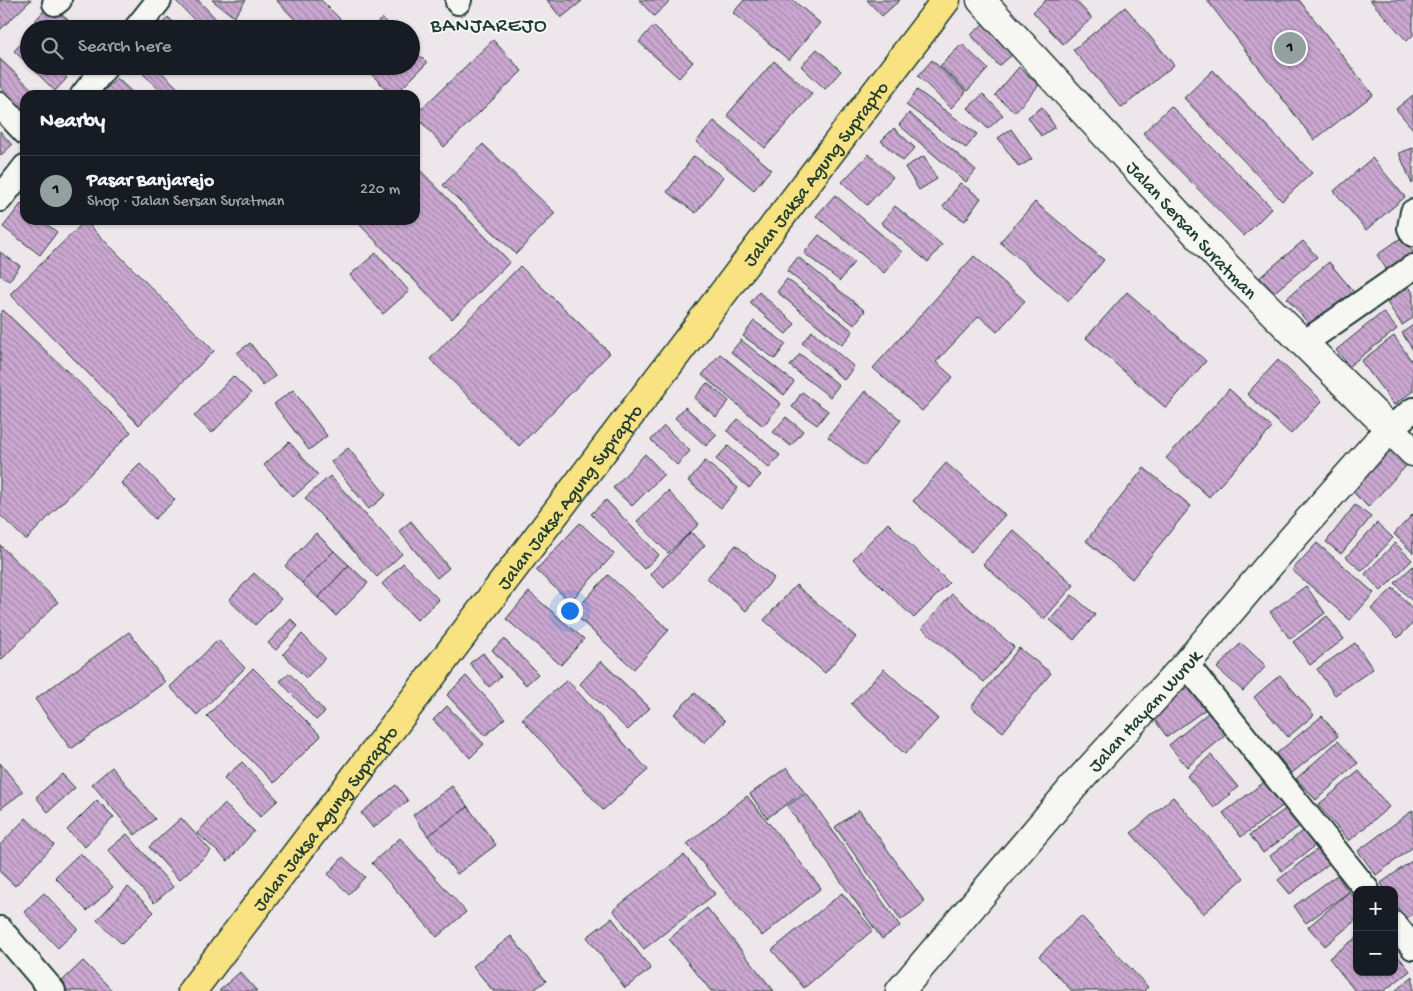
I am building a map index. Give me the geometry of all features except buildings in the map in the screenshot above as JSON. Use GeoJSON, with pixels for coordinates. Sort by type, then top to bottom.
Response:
{"type":"FeatureCollection","features":[{"type":"Feature","properties":{"kind":"main road","name":"Jalan Jaksa Agung Suprapto"},"geometry":{"type":"LineString","coordinates":[[192,991],[946,0]]}},
{"type":"Feature","properties":{"kind":"street"},"geometry":{"type":"LineString","coordinates":[[143,20],[159,0]]}},
{"type":"Feature","properties":{"kind":"street","name":"Jalan Sersan Suratman"},"geometry":{"type":"LineString","coordinates":[[981,0],[1227,267],[1413,452]]}},
{"type":"Feature","properties":{"kind":"street"},"geometry":{"type":"LineString","coordinates":[[87,90],[99,75]]}},
{"type":"Feature","properties":{"kind":"street"},"geometry":{"type":"LineString","coordinates":[[0,105],[20,127]]}},
{"type":"Feature","properties":{"kind":"street"},"geometry":{"type":"LineString","coordinates":[[0,199],[20,173]]}},
{"type":"Feature","properties":{"kind":"street"},"geometry":{"type":"LineString","coordinates":[[1413,212],[1410,220],[1410,228],[1413,234]]}},
{"type":"Feature","properties":{"kind":"street"},"geometry":{"type":"LineString","coordinates":[[1304,343],[1413,267]]}},
{"type":"Feature","properties":{"kind":"street"},"geometry":{"type":"LineString","coordinates":[[1389,429],[1413,410]]}},
{"type":"Feature","properties":{"kind":"street","name":"Jalan Hayam Wuruk"},"geometry":{"type":"LineString","coordinates":[[900,991],[1075,784],[1186,664],[1276,557],[1389,429]]}},
{"type":"Feature","properties":{"kind":"street"},"geometry":{"type":"LineString","coordinates":[[1186,664],[1364,886]]}},
{"type":"Feature","properties":{"kind":"street"},"geometry":{"type":"LineString","coordinates":[[1398,929],[1413,947]]}},
{"type":"Feature","properties":{"kind":"street"},"geometry":{"type":"LineString","coordinates":[[0,930],[53,991]]}},
{"type":"Feature","properties":{"kind":"place","name":"Pasar Banjarejo"},"geometry":{"type":"Point","coordinates":[1290,48]}},
{"type":"Feature","properties":{"kind":"district","name":"BANJAREJO"},"geometry":{"type":"Point","coordinates":[489,24]}}]}
